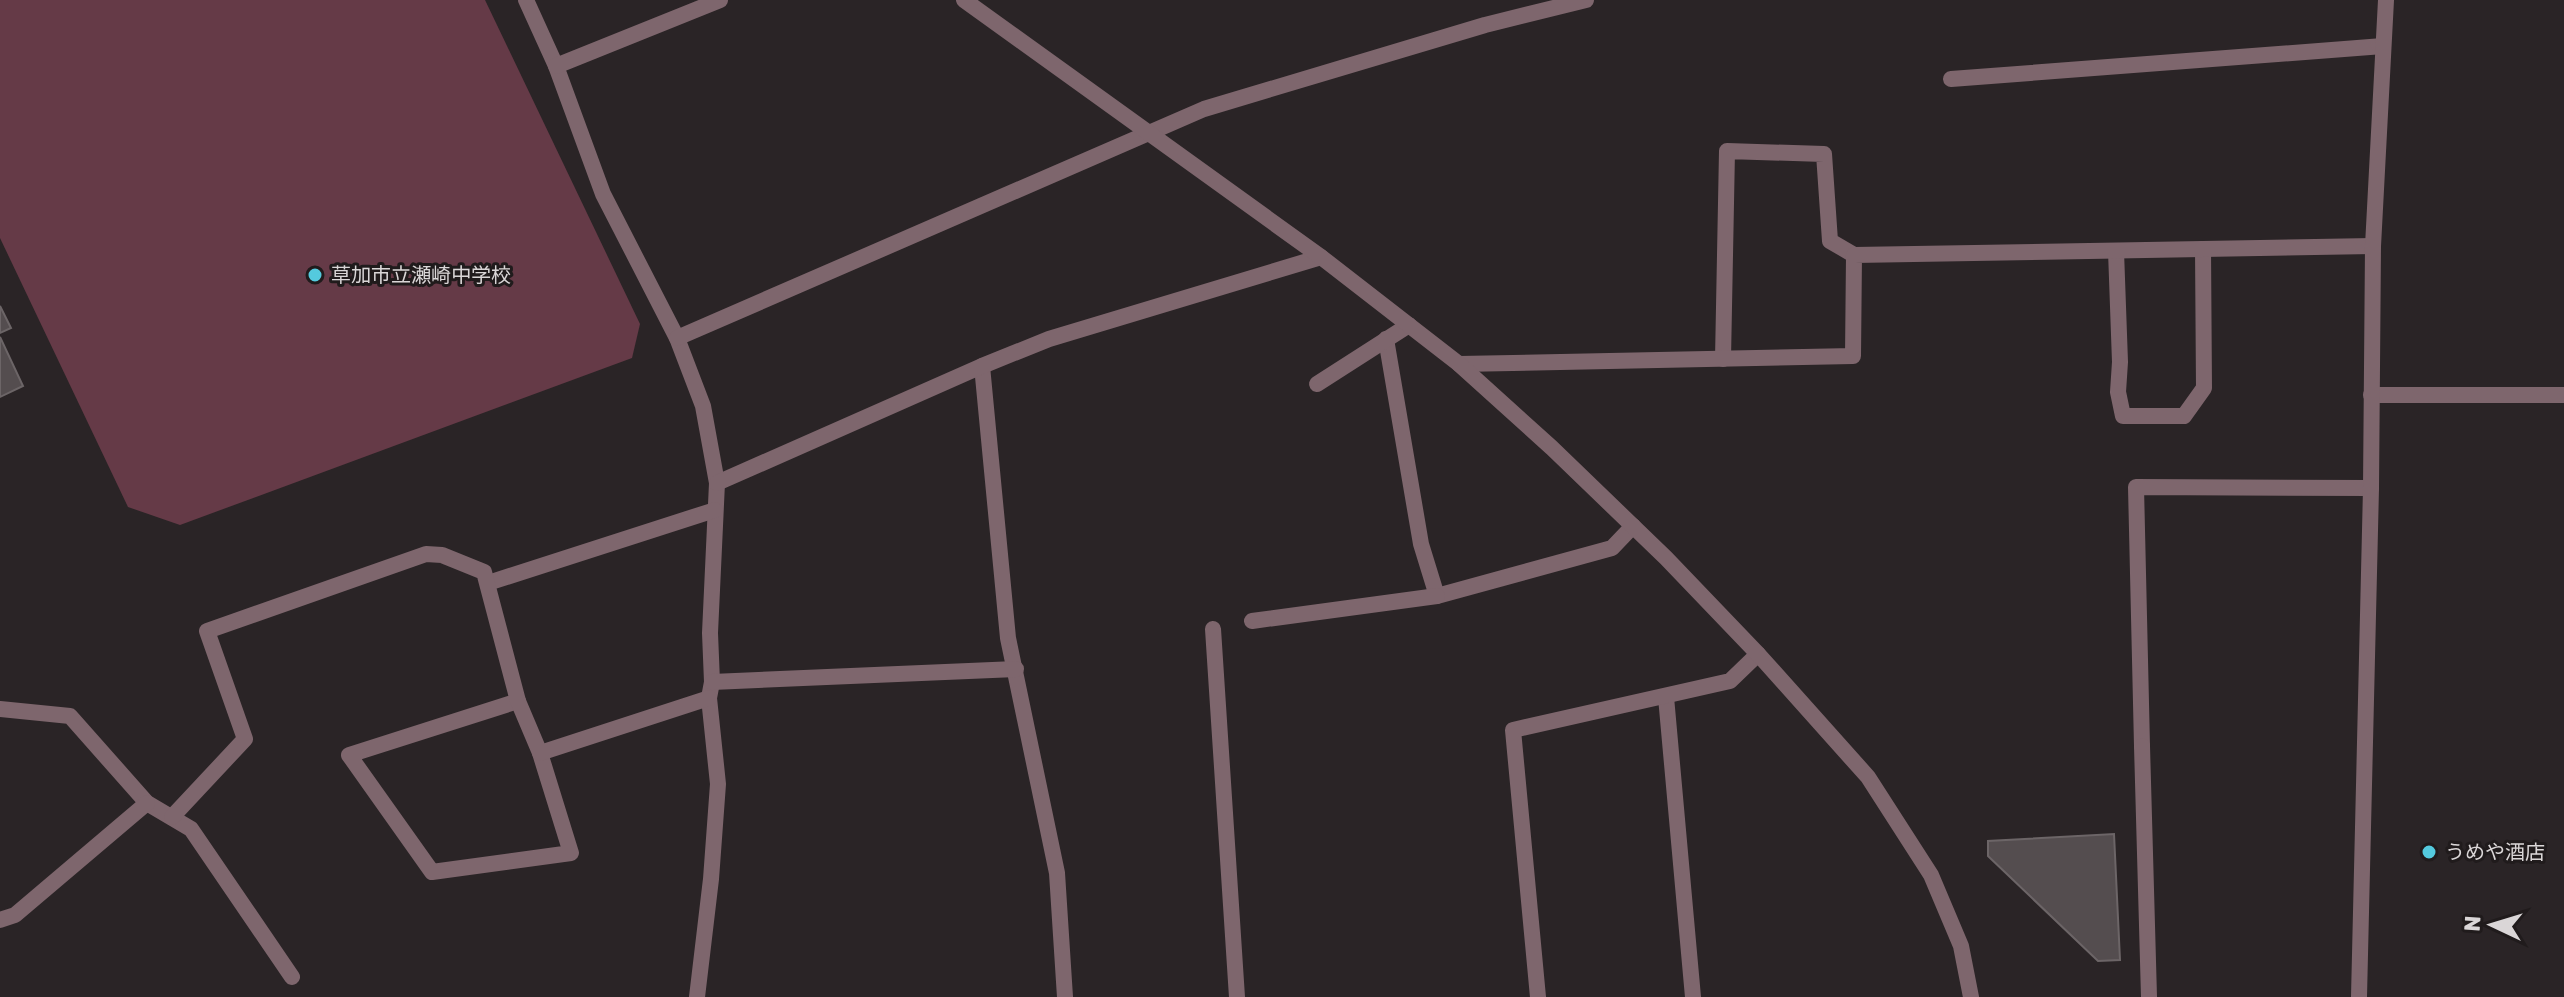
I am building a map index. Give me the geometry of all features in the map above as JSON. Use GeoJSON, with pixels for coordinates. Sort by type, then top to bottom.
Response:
{"type":"FeatureCollection","features":[{"type":"Feature","properties":{"kind":"street"},"geometry":{"type":"LineString","coordinates":[[526,0],[556,66],[603,194],[677,338],[703,406],[717,483],[710,633],[718,784],[697,997]]}},
{"type":"Feature","properties":{"kind":"street"},"geometry":{"type":"LineString","coordinates":[[556,66],[720,0]]}},
{"type":"Feature","properties":{"kind":"street"},"geometry":{"type":"LineString","coordinates":[[964,0],[1321,257],[1459,364],[1633,526],[1758,654],[1868,777],[1931,875],[1961,946],[1971,997]]}},
{"type":"Feature","properties":{"kind":"street"},"geometry":{"type":"LineString","coordinates":[[677,338],[1219,105],[1485,25],[1586,0]]}},
{"type":"Feature","properties":{"kind":"street"},"geometry":{"type":"LineString","coordinates":[[2359,997],[2371,488],[2373,246],[2386,0]]}},
{"type":"Feature","properties":{"kind":"street"},"geometry":{"type":"LineString","coordinates":[[1951,79],[2383,46]]}},
{"type":"Feature","properties":{"kind":"street"},"geometry":{"type":"LineString","coordinates":[[1723,359],[1727,151],[1824,154],[1830,241],[1854,255],[2373,246]]}},
{"type":"Feature","properties":{"kind":"street"},"geometry":{"type":"LineString","coordinates":[[2116,251],[2120,362],[2118,392],[2123,416],[2184,416],[2204,388],[2203,249]]}},
{"type":"Feature","properties":{"kind":"street"},"geometry":{"type":"LineString","coordinates":[[1459,364],[1853,356],[1854,255]]}},
{"type":"Feature","properties":{"kind":"street"},"geometry":{"type":"LineString","coordinates":[[717,483],[1049,339],[1321,257]]}},
{"type":"Feature","properties":{"kind":"street"},"geometry":{"type":"LineString","coordinates":[[1317,384],[1409,325]]}},
{"type":"Feature","properties":{"kind":"street"},"geometry":{"type":"LineString","coordinates":[[1386,339],[1421,544],[1437,596]]}},
{"type":"Feature","properties":{"kind":"street"},"geometry":{"type":"LineString","coordinates":[[982,366],[1008,638],[1057,873],[1065,997]]}},
{"type":"Feature","properties":{"kind":"street"},"geometry":{"type":"LineString","coordinates":[[2371,395],[2564,395]]}},
{"type":"Feature","properties":{"kind":"street"},"geometry":{"type":"LineString","coordinates":[[2149,997],[2136,487],[2371,488]]}},
{"type":"Feature","properties":{"kind":"street"},"geometry":{"type":"LineString","coordinates":[[488,583],[715,510]]}},
{"type":"Feature","properties":{"kind":"street"},"geometry":{"type":"LineString","coordinates":[[1252,621],[1437,596],[1612,548],[1633,526]]}},
{"type":"Feature","properties":{"kind":"street"},"geometry":{"type":"LineString","coordinates":[[172,817],[245,739],[207,631],[426,554],[442,555],[484,572],[518,701],[540,753],[571,853],[432,872],[349,755],[518,701]]}},
{"type":"Feature","properties":{"kind":"street"},"geometry":{"type":"LineString","coordinates":[[1213,629],[1237,997]]}},
{"type":"Feature","properties":{"kind":"street"},"geometry":{"type":"LineString","coordinates":[[1538,997],[1513,730],[1730,681],[1758,654]]}},
{"type":"Feature","properties":{"kind":"street"},"geometry":{"type":"LineString","coordinates":[[540,753],[711,690],[1016,669]]}},
{"type":"Feature","properties":{"kind":"street"},"geometry":{"type":"LineString","coordinates":[[1666,697],[1693,997]]}},
{"type":"Feature","properties":{"kind":"street"},"geometry":{"type":"LineString","coordinates":[[0,709],[70,716],[147,803],[191,829],[292,977]]}},
{"type":"Feature","properties":{"kind":"street"},"geometry":{"type":"LineString","coordinates":[[0,920],[15,915],[147,803]]}},
{"type":"Feature","properties":{"kind":"shaded area","name":"草加市立瀬崎中学校"},"geometry":{"type":"Polygon","coordinates":[[[0,0],[485,0],[640,324],[632,358],[180,525],[128,507],[0,238],[0,0]]]}},
{"type":"Feature","properties":{"kind":"building"},"geometry":{"type":"Polygon","coordinates":[[[0,306],[11,328],[0,333],[0,306]]]}},
{"type":"Feature","properties":{"kind":"building"},"geometry":{"type":"Polygon","coordinates":[[[0,337],[23,386],[0,397],[0,337]]]}},
{"type":"Feature","properties":{"kind":"building"},"geometry":{"type":"Polygon","coordinates":[[[2114,834],[2120,960],[2098,961],[1988,856],[1988,841],[2114,834]]]}},
{"type":"Feature","properties":{"kind":"place","name":"草加市立瀬崎中学校"},"geometry":{"type":"Point","coordinates":[315,275]}},
{"type":"Feature","properties":{"kind":"place","name":"うめや酒店"},"geometry":{"type":"Point","coordinates":[2429,852]}}]}
